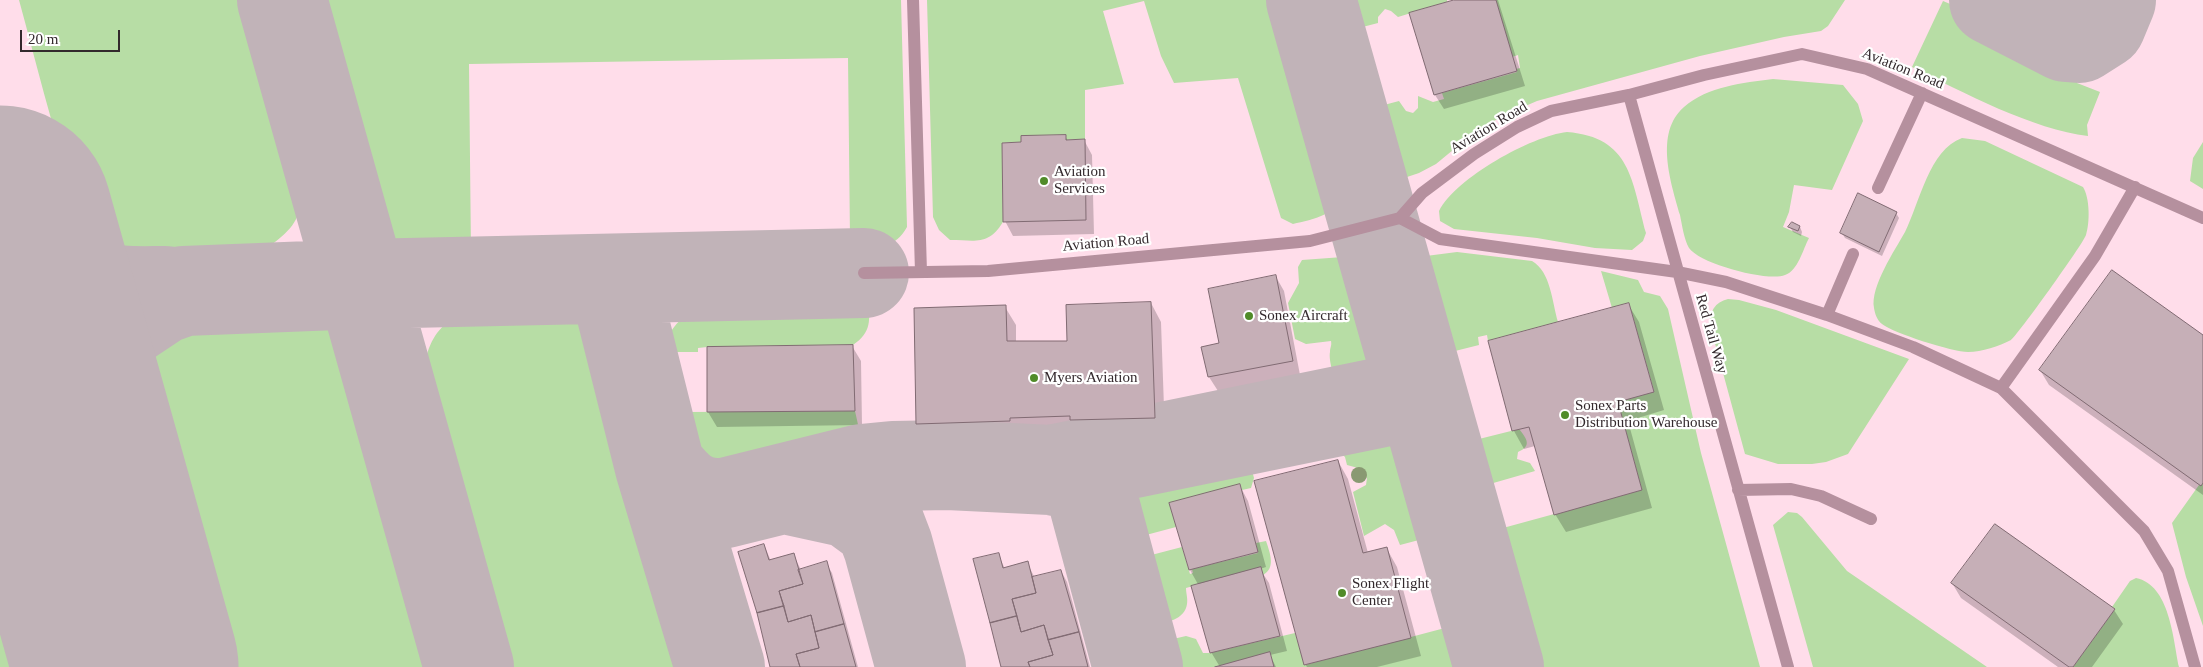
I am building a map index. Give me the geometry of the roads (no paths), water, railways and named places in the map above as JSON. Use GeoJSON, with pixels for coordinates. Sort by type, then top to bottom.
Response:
{"type":"FeatureCollection","features":[{"type":"Feature","properties":{"kind":"lane"},"geometry":{"type":"LineString","coordinates":[[913,0],[921,272]]}},
{"type":"Feature","properties":{"kind":"lane","name":"Aviation Road"},"geometry":{"type":"LineString","coordinates":[[864,273],[988,270],[1310,241],[1400,218],[1422,192],[1474,154],[1517,127],[1551,111],[1629,95],[1704,75],[1802,54],[1867,69],[2203,218]]}},
{"type":"Feature","properties":{"kind":"lane"},"geometry":{"type":"LineString","coordinates":[[1878,188],[1922,93]]}},
{"type":"Feature","properties":{"kind":"lane","name":"Red Tail Way"},"geometry":{"type":"LineString","coordinates":[[1629,95],[1788,667]]}},
{"type":"Feature","properties":{"kind":"lane"},"geometry":{"type":"LineString","coordinates":[[2000,388],[2095,256],[2135,187]]}},
{"type":"Feature","properties":{"kind":"lane"},"geometry":{"type":"LineString","coordinates":[[1400,218],[1440,239],[1677,272],[1726,282],[1827,315],[1913,347],[2000,388],[2144,531],[2168,571],[2195,667]]}},
{"type":"Feature","properties":{"kind":"lane"},"geometry":{"type":"LineString","coordinates":[[1827,315],[1853,254]]}},
{"type":"Feature","properties":{"kind":"lane"},"geometry":{"type":"LineString","coordinates":[[1738,490],[1790,489],[1821,496],[1871,519]]}},
{"type":"Feature","properties":{"kind":"place","name":"Aviation Services"},"geometry":{"type":"Point","coordinates":[1044,181]}},
{"type":"Feature","properties":{"kind":"place","name":"Sonex Aircraft"},"geometry":{"type":"Point","coordinates":[1249,316]}},
{"type":"Feature","properties":{"kind":"place","name":"Myers Aviation"},"geometry":{"type":"Point","coordinates":[1034,378]}},
{"type":"Feature","properties":{"kind":"place","name":"Sonex Parts Distribution Warehouse"},"geometry":{"type":"Point","coordinates":[1565,415]}},
{"type":"Feature","properties":{"kind":"place","name":"Sonex Flight Center"},"geometry":{"type":"Point","coordinates":[1342,593]}}]}
